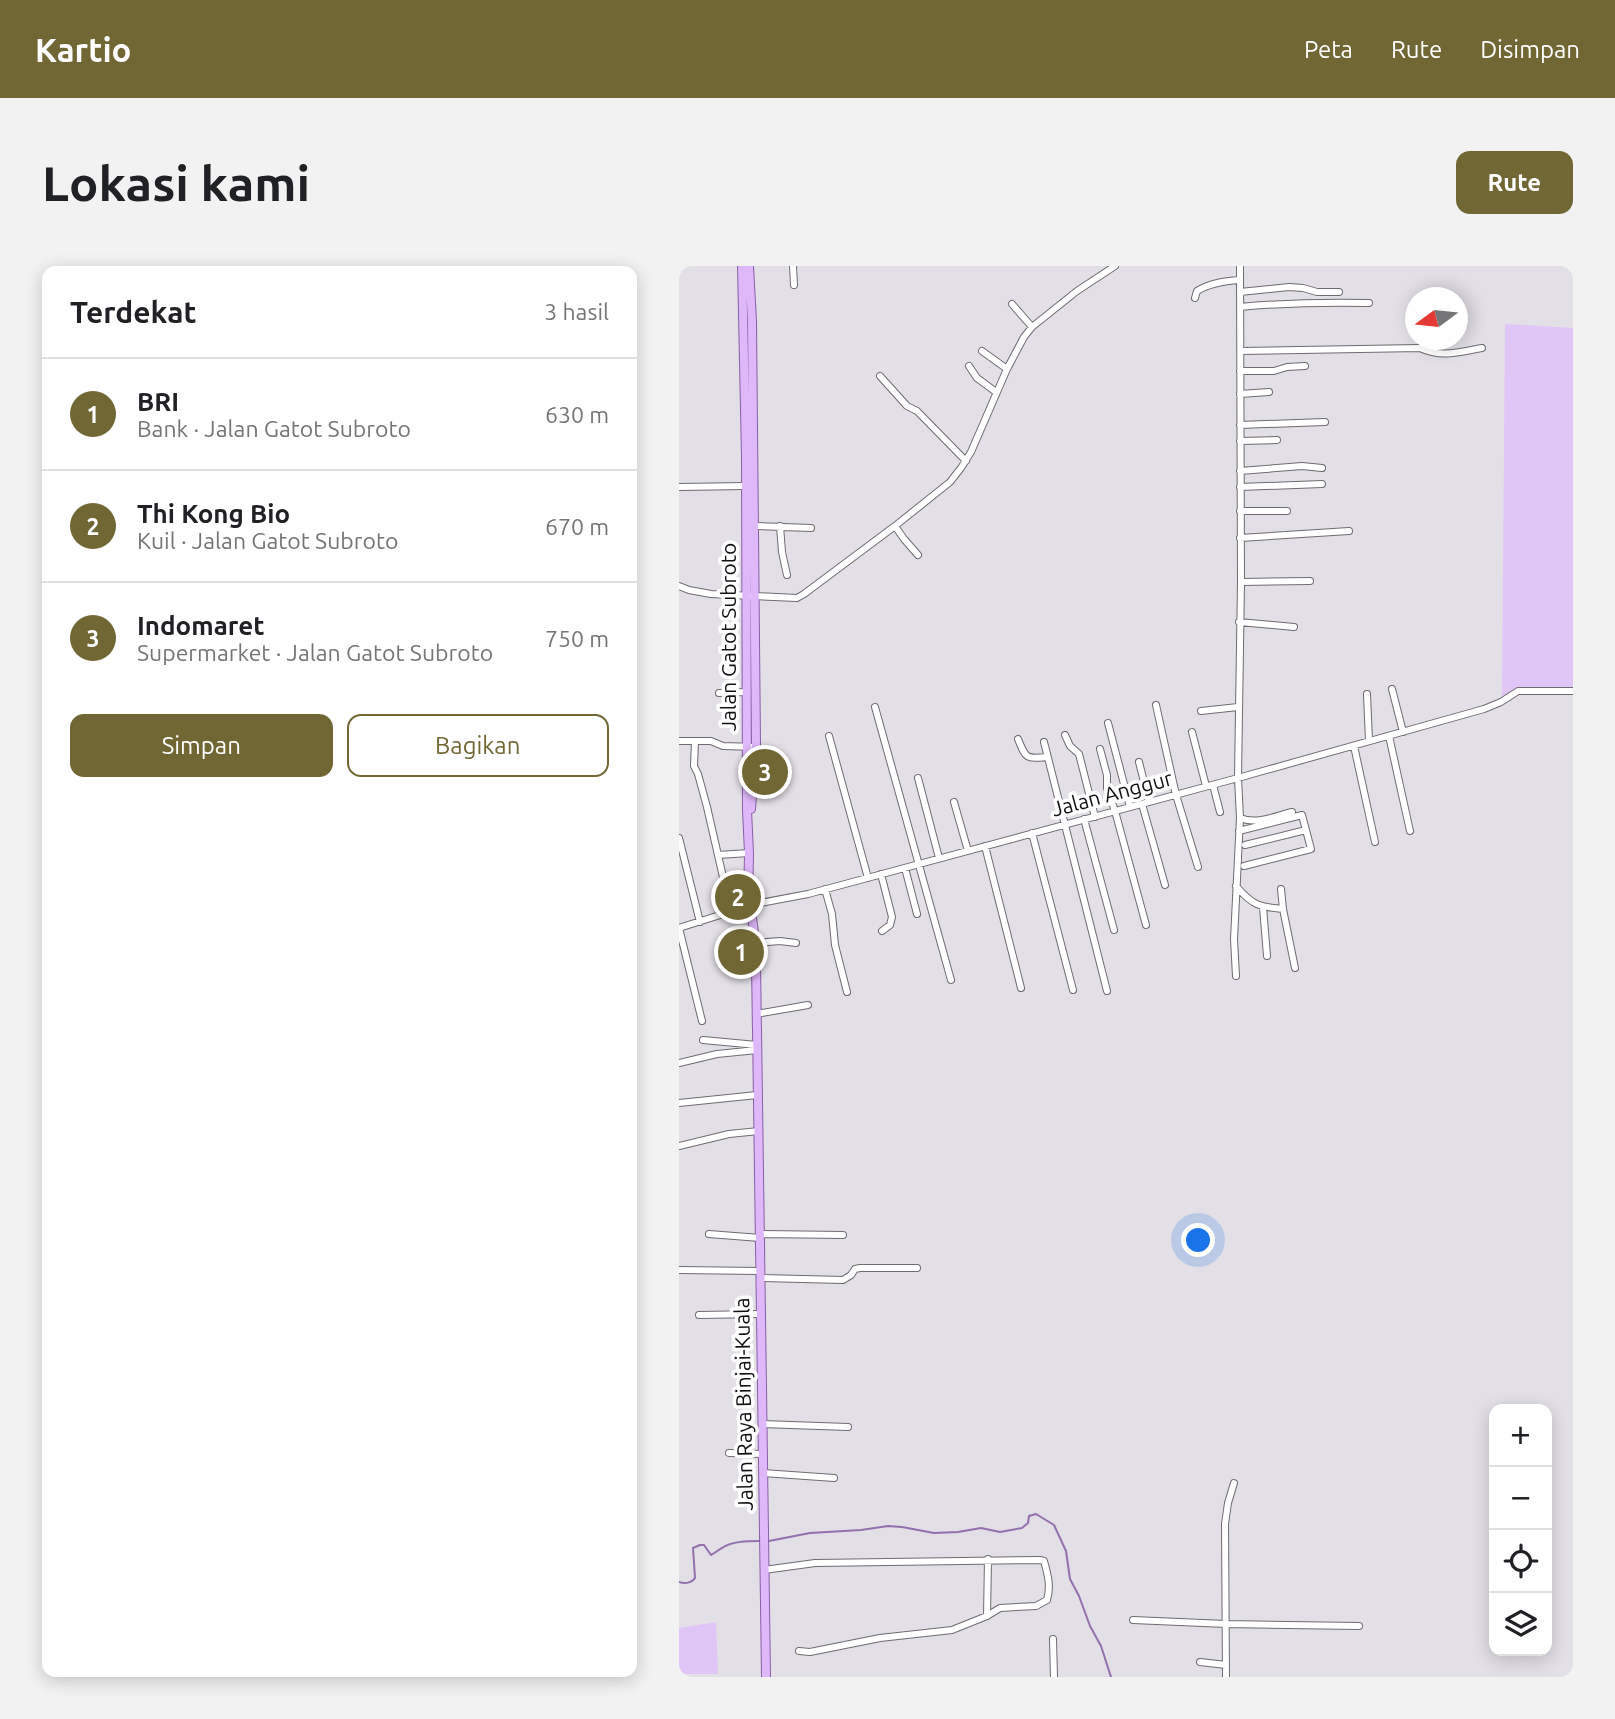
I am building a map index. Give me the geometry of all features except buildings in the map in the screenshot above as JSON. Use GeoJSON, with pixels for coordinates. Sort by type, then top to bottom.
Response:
{"type":"FeatureCollection","features":[{"type":"Feature","properties":{"kind":"main road","name":"Jalan Gatot Subroto"},"geometry":{"type":"LineString","coordinates":[[742,266],[751,595],[747,692],[752,747],[749,853],[759,1131]]}},
{"type":"Feature","properties":{"kind":"main road"},"geometry":{"type":"LineString","coordinates":[[749,266],[754,526],[751,595],[752,747]]}},
{"type":"Feature","properties":{"kind":"main road"},"geometry":{"type":"LineString","coordinates":[[749,809],[752,908]]}},
{"type":"Feature","properties":{"kind":"main road","name":"Jalan Raya Binjai-Kuala"},"geometry":{"type":"LineString","coordinates":[[759,1131],[766,1677]]}},
{"type":"Feature","properties":{"kind":"street"},"geometry":{"type":"LineString","coordinates":[[793,266],[794,285]]}},
{"type":"Feature","properties":{"kind":"street"},"geometry":{"type":"LineString","coordinates":[[679,586],[711,594],[797,598],[804,594],[950,482],[966,461],[1017,347],[1032,327],[1077,291],[1115,266]]}},
{"type":"Feature","properties":{"kind":"street"},"geometry":{"type":"LineString","coordinates":[[1236,976],[1234,939],[1240,818],[1240,266]]}},
{"type":"Feature","properties":{"kind":"street"},"geometry":{"type":"LineString","coordinates":[[1195,298],[1197,291],[1205,286],[1240,279]]}},
{"type":"Feature","properties":{"kind":"street"},"geometry":{"type":"LineString","coordinates":[[1240,292],[1290,288],[1339,292]]}},
{"type":"Feature","properties":{"kind":"street"},"geometry":{"type":"LineString","coordinates":[[1240,307],[1279,303],[1369,303]]}},
{"type":"Feature","properties":{"kind":"street"},"geometry":{"type":"LineString","coordinates":[[1012,304],[1032,327]]}},
{"type":"Feature","properties":{"kind":"street"},"geometry":{"type":"LineString","coordinates":[[1241,351],[1420,348],[1444,355],[1482,348]]}},
{"type":"Feature","properties":{"kind":"street"},"geometry":{"type":"LineString","coordinates":[[982,351],[1007,369]]}},
{"type":"Feature","properties":{"kind":"street"},"geometry":{"type":"LineString","coordinates":[[969,366],[977,378],[996,392]]}},
{"type":"Feature","properties":{"kind":"street"},"geometry":{"type":"LineString","coordinates":[[1240,371],[1275,371],[1305,366]]}},
{"type":"Feature","properties":{"kind":"street"},"geometry":{"type":"LineString","coordinates":[[880,376],[907,406],[917,411],[966,461]]}},
{"type":"Feature","properties":{"kind":"street"},"geometry":{"type":"LineString","coordinates":[[1240,394],[1269,391]]}},
{"type":"Feature","properties":{"kind":"street"},"geometry":{"type":"LineString","coordinates":[[1240,425],[1325,422]]}},
{"type":"Feature","properties":{"kind":"street"},"geometry":{"type":"LineString","coordinates":[[1241,441],[1277,440]]}},
{"type":"Feature","properties":{"kind":"street"},"geometry":{"type":"LineString","coordinates":[[1240,471],[1322,468]]}},
{"type":"Feature","properties":{"kind":"street"},"geometry":{"type":"LineString","coordinates":[[1240,487],[1322,484]]}},
{"type":"Feature","properties":{"kind":"street"},"geometry":{"type":"LineString","coordinates":[[679,487],[746,486]]}},
{"type":"Feature","properties":{"kind":"street"},"geometry":{"type":"LineString","coordinates":[[1240,511],[1287,511]]}},
{"type":"Feature","properties":{"kind":"street"},"geometry":{"type":"LineString","coordinates":[[754,526],[811,528]]}},
{"type":"Feature","properties":{"kind":"street"},"geometry":{"type":"LineString","coordinates":[[780,526],[787,575]]}},
{"type":"Feature","properties":{"kind":"street"},"geometry":{"type":"LineString","coordinates":[[895,526],[918,555]]}},
{"type":"Feature","properties":{"kind":"street"},"geometry":{"type":"LineString","coordinates":[[1240,538],[1349,531]]}},
{"type":"Feature","properties":{"kind":"street"},"geometry":{"type":"LineString","coordinates":[[1241,582],[1310,581]]}},
{"type":"Feature","properties":{"kind":"street"},"geometry":{"type":"LineString","coordinates":[[1239,622],[1294,627]]}},
{"type":"Feature","properties":{"kind":"street"},"geometry":{"type":"LineString","coordinates":[[1392,689],[1403,732]]}},
{"type":"Feature","properties":{"kind":"street","name":"Jalan Anggur"},"geometry":{"type":"LineString","coordinates":[[679,928],[730,912],[868,878],[1354,746],[1484,709],[1518,691],[1573,691]]}},
{"type":"Feature","properties":{"kind":"street"},"geometry":{"type":"LineString","coordinates":[[719,693],[747,692]]}},
{"type":"Feature","properties":{"kind":"street"},"geometry":{"type":"LineString","coordinates":[[1367,694],[1369,741]]}},
{"type":"Feature","properties":{"kind":"street"},"geometry":{"type":"LineString","coordinates":[[1156,705],[1176,794],[1198,867]]}},
{"type":"Feature","properties":{"kind":"street"},"geometry":{"type":"LineString","coordinates":[[876,707],[951,980]]}},
{"type":"Feature","properties":{"kind":"street"},"geometry":{"type":"LineString","coordinates":[[1201,711],[1238,707]]}},
{"type":"Feature","properties":{"kind":"street"},"geometry":{"type":"LineString","coordinates":[[1108,723],[1130,807]]}},
{"type":"Feature","properties":{"kind":"street"},"geometry":{"type":"LineString","coordinates":[[1192,732],[1220,812]]}},
{"type":"Feature","properties":{"kind":"street"},"geometry":{"type":"LineString","coordinates":[[1065,735],[1070,746],[1079,752],[1095,817]]}},
{"type":"Feature","properties":{"kind":"street"},"geometry":{"type":"LineString","coordinates":[[829,736],[868,878]]}},
{"type":"Feature","properties":{"kind":"street"},"geometry":{"type":"LineString","coordinates":[[1389,736],[1410,831]]}},
{"type":"Feature","properties":{"kind":"street"},"geometry":{"type":"LineString","coordinates":[[1018,740],[1025,755],[1030,758],[1047,757]]}},
{"type":"Feature","properties":{"kind":"street"},"geometry":{"type":"LineString","coordinates":[[679,741],[711,741],[723,746],[752,747]]}},
{"type":"Feature","properties":{"kind":"street"},"geometry":{"type":"LineString","coordinates":[[695,741],[694,766],[730,912]]}},
{"type":"Feature","properties":{"kind":"street"},"geometry":{"type":"LineString","coordinates":[[1044,742],[1107,991]]}},
{"type":"Feature","properties":{"kind":"street"},"geometry":{"type":"LineString","coordinates":[[1354,746],[1375,842]]}},
{"type":"Feature","properties":{"kind":"street"},"geometry":{"type":"LineString","coordinates":[[1100,749],[1108,777],[1107,788],[1146,925]]}},
{"type":"Feature","properties":{"kind":"street"},"geometry":{"type":"LineString","coordinates":[[1139,762],[1165,885]]}},
{"type":"Feature","properties":{"kind":"street"},"geometry":{"type":"LineString","coordinates":[[918,778],[939,859]]}},
{"type":"Feature","properties":{"kind":"street"},"geometry":{"type":"LineString","coordinates":[[954,802],[968,851]]}},
{"type":"Feature","properties":{"kind":"street"},"geometry":{"type":"LineString","coordinates":[[1240,818],[1256,821],[1292,811]]}},
{"type":"Feature","properties":{"kind":"street"},"geometry":{"type":"LineString","coordinates":[[1239,831],[1302,815],[1311,849],[1244,866]]}},
{"type":"Feature","properties":{"kind":"street"},"geometry":{"type":"LineString","coordinates":[[1084,819],[1114,930]]}},
{"type":"Feature","properties":{"kind":"street"},"geometry":{"type":"LineString","coordinates":[[1245,845],[1306,830]]}},
{"type":"Feature","properties":{"kind":"street"},"geometry":{"type":"LineString","coordinates":[[1032,834],[1073,990]]}},
{"type":"Feature","properties":{"kind":"street"},"geometry":{"type":"LineString","coordinates":[[679,838],[700,922]]}},
{"type":"Feature","properties":{"kind":"street"},"geometry":{"type":"LineString","coordinates":[[985,846],[1021,988]]}},
{"type":"Feature","properties":{"kind":"street"},"geometry":{"type":"LineString","coordinates":[[718,855],[749,853]]}},
{"type":"Feature","properties":{"kind":"street"},"geometry":{"type":"LineString","coordinates":[[905,868],[917,914]]}},
{"type":"Feature","properties":{"kind":"street"},"geometry":{"type":"LineString","coordinates":[[881,874],[892,918],[890,925],[882,931]]}},
{"type":"Feature","properties":{"kind":"street"},"geometry":{"type":"LineString","coordinates":[[1236,886],[1247,900],[1263,907],[1283,909]]}},
{"type":"Feature","properties":{"kind":"street"},"geometry":{"type":"LineString","coordinates":[[825,889],[847,992]]}},
{"type":"Feature","properties":{"kind":"street"},"geometry":{"type":"LineString","coordinates":[[1281,889],[1295,968]]}},
{"type":"Feature","properties":{"kind":"street"},"geometry":{"type":"LineString","coordinates":[[1263,907],[1267,956]]}},
{"type":"Feature","properties":{"kind":"street"},"geometry":{"type":"LineString","coordinates":[[679,928],[702,1021]]}},
{"type":"Feature","properties":{"kind":"street"},"geometry":{"type":"LineString","coordinates":[[754,943],[796,943]]}},
{"type":"Feature","properties":{"kind":"street"},"geometry":{"type":"LineString","coordinates":[[756,1014],[808,1005]]}},
{"type":"Feature","properties":{"kind":"street"},"geometry":{"type":"LineString","coordinates":[[702,1040],[757,1048]]}},
{"type":"Feature","properties":{"kind":"street"},"geometry":{"type":"LineString","coordinates":[[679,1063],[757,1048]]}},
{"type":"Feature","properties":{"kind":"street"},"geometry":{"type":"LineString","coordinates":[[679,1103],[757,1095]]}},
{"type":"Feature","properties":{"kind":"street"},"geometry":{"type":"LineString","coordinates":[[679,1146],[729,1134],[759,1131]]}},
{"type":"Feature","properties":{"kind":"street"},"geometry":{"type":"LineString","coordinates":[[709,1234],[843,1235]]}},
{"type":"Feature","properties":{"kind":"street"},"geometry":{"type":"LineString","coordinates":[[679,1270],[843,1280],[860,1268],[917,1268]]}},
{"type":"Feature","properties":{"kind":"street"},"geometry":{"type":"LineString","coordinates":[[699,1315],[761,1314]]}},
{"type":"Feature","properties":{"kind":"street"},"geometry":{"type":"LineString","coordinates":[[762,1424],[848,1427]]}},
{"type":"Feature","properties":{"kind":"street"},"geometry":{"type":"LineString","coordinates":[[729,1454],[762,1454]]}},
{"type":"Feature","properties":{"kind":"street"},"geometry":{"type":"LineString","coordinates":[[763,1472],[834,1478]]}},
{"type":"Feature","properties":{"kind":"street"},"geometry":{"type":"LineString","coordinates":[[1226,1677],[1226,1524],[1234,1483]]}},
{"type":"Feature","properties":{"kind":"street"},"geometry":{"type":"LineString","coordinates":[[988,1559],[988,1616]]}},
{"type":"Feature","properties":{"kind":"street"},"geometry":{"type":"LineString","coordinates":[[764,1570],[815,1563],[1043,1560],[1050,1584],[1047,1600],[1036,1606],[1003,1608],[952,1630],[880,1638],[810,1652],[799,1651]]}},
{"type":"Feature","properties":{"kind":"street"},"geometry":{"type":"LineString","coordinates":[[1133,1620],[1359,1626]]}},
{"type":"Feature","properties":{"kind":"street"},"geometry":{"type":"LineString","coordinates":[[1053,1639],[1054,1677]]}},
{"type":"Feature","properties":{"kind":"street"},"geometry":{"type":"LineString","coordinates":[[1200,1662],[1226,1665]]}},
{"type":"Feature","properties":{"kind":"shaded area"},"geometry":{"type":"Polygon","coordinates":[[[1505,324],[1573,328],[1573,688],[1522,688],[1502,699],[1505,324]]]}},
{"type":"Feature","properties":{"kind":"shaded area"},"geometry":{"type":"Polygon","coordinates":[[[716,1622],[718,1674],[679,1674],[679,1628],[716,1622]]]}},
{"type":"Feature","properties":{"kind":"waterway"},"geometry":{"type":"LineString","coordinates":[[769,1541],[810,1533],[888,1526],[934,1533],[981,1528],[1000,1532],[1022,1528],[1028,1523],[1029,1516],[1036,1514],[1054,1525],[1066,1551],[1070,1579],[1101,1646],[1111,1677]]}},
{"type":"Feature","properties":{"kind":"waterway"},"geometry":{"type":"LineString","coordinates":[[679,1582],[688,1583],[695,1578],[693,1548],[704,1545],[711,1555],[730,1544],[760,1541]]}},
{"type":"Feature","properties":{"kind":"place","name":"Indomaret"},"geometry":{"type":"Point","coordinates":[765,772]}},
{"type":"Feature","properties":{"kind":"place","name":"Thi Kong Bio"},"geometry":{"type":"Point","coordinates":[738,897]}},
{"type":"Feature","properties":{"kind":"place","name":"BRI"},"geometry":{"type":"Point","coordinates":[741,952]}}]}
